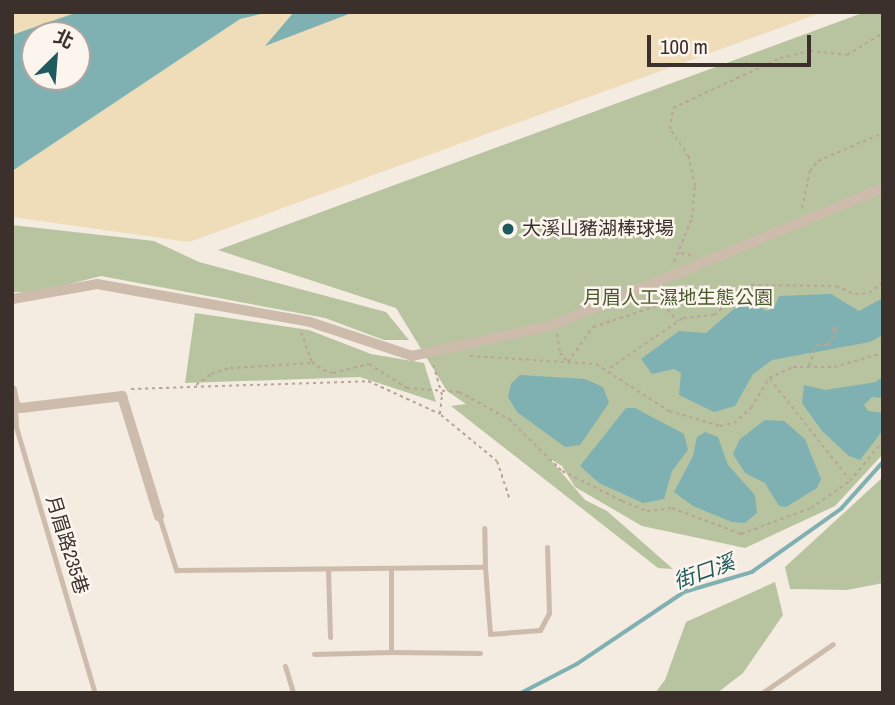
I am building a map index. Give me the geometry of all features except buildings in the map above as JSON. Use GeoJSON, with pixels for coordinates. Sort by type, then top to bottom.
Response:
{"type":"FeatureCollection","features":[{"type":"Feature","properties":{"kind":"street"},"geometry":{"type":"LineString","coordinates":[[12,299],[97,284],[292,319],[395,352],[430,353],[555,324],[883,188]]}},
{"type":"Feature","properties":{"kind":"street"},"geometry":{"type":"LineString","coordinates":[[12,390],[15,406],[122,397],[159,516]]}},
{"type":"Feature","properties":{"kind":"lane","name":"月眉路235巷"},"geometry":{"type":"LineString","coordinates":[[15,406],[16,427],[95,693]]}},
{"type":"Feature","properties":{"kind":"lane"},"geometry":{"type":"LineString","coordinates":[[159,516],[176,570],[485,567]]}},
{"type":"Feature","properties":{"kind":"lane"},"geometry":{"type":"LineString","coordinates":[[484,528],[490,634],[540,631],[548,613],[547,547]]}},
{"type":"Feature","properties":{"kind":"lane"},"geometry":{"type":"LineString","coordinates":[[328,569],[330,637]]}},
{"type":"Feature","properties":{"kind":"lane"},"geometry":{"type":"LineString","coordinates":[[391,569],[391,652]]}},
{"type":"Feature","properties":{"kind":"lane"},"geometry":{"type":"LineString","coordinates":[[762,693],[833,644]]}},
{"type":"Feature","properties":{"kind":"lane"},"geometry":{"type":"LineString","coordinates":[[314,654],[480,653]]}},
{"type":"Feature","properties":{"kind":"lane"},"geometry":{"type":"LineString","coordinates":[[285,666],[293,693]]}},
{"type":"Feature","properties":{"kind":"path"},"geometry":{"type":"LineString","coordinates":[[695,256],[680,253],[692,218],[695,186],[689,157],[670,129],[673,108],[780,58],[810,51],[847,55],[883,33]]}},
{"type":"Feature","properties":{"kind":"path"},"geometry":{"type":"LineString","coordinates":[[801,211],[810,171],[818,161],[883,133]]}},
{"type":"Feature","properties":{"kind":"path"},"geometry":{"type":"LineString","coordinates":[[663,279],[663,304],[677,321]]}},
{"type":"Feature","properties":{"kind":"path"},"geometry":{"type":"LineString","coordinates":[[609,368],[677,321],[714,315],[751,285],[836,286],[855,294],[869,293],[883,282]]}},
{"type":"Feature","properties":{"kind":"path"},"geometry":{"type":"LineString","coordinates":[[568,362],[593,327],[663,304]]}},
{"type":"Feature","properties":{"kind":"path"},"geometry":{"type":"LineString","coordinates":[[292,319],[312,362]]}},
{"type":"Feature","properties":{"kind":"path"},"geometry":{"type":"LineString","coordinates":[[555,324],[560,353],[568,362]]}},
{"type":"Feature","properties":{"kind":"path"},"geometry":{"type":"LineString","coordinates":[[808,367],[817,345],[828,345],[835,332]]}},
{"type":"Feature","properties":{"kind":"path"},"geometry":{"type":"LineString","coordinates":[[430,353],[440,390],[440,414]]}},
{"type":"Feature","properties":{"kind":"path"},"geometry":{"type":"LineString","coordinates":[[457,355],[568,362],[609,368],[669,411],[720,426],[734,423],[751,408],[769,378],[793,367],[834,367],[883,353]]}},
{"type":"Feature","properties":{"kind":"path"},"geometry":{"type":"LineString","coordinates":[[195,387],[211,374],[230,368],[312,362],[333,373],[378,366],[407,388],[459,392],[509,419],[562,471],[622,501],[647,511],[672,508],[741,534],[811,508],[850,481],[883,441]]}},
{"type":"Feature","properties":{"kind":"path"},"geometry":{"type":"LineString","coordinates":[[769,378],[850,481]]}},
{"type":"Feature","properties":{"kind":"path"},"geometry":{"type":"LineString","coordinates":[[122,397],[133,388],[368,381],[440,414],[497,461],[510,500]]}},
{"type":"Feature","properties":{"kind":"green space","name":"月眉人工濕地生態公園"},"geometry":{"type":"Polygon","coordinates":[[[865,12],[883,12],[883,454],[835,506],[745,548],[642,526],[575,487],[562,466],[550,459],[585,500],[607,511],[673,569],[658,568],[451,406],[466,404],[447,391],[396,308],[218,250],[865,12]]]}},
{"type":"Feature","properties":{"kind":"green space"},"geometry":{"type":"Polygon","coordinates":[[[12,225],[154,241],[199,262],[386,312],[409,340],[384,340],[325,318],[101,276],[38,292],[12,292],[12,225]]]}},
{"type":"Feature","properties":{"kind":"green space"},"geometry":{"type":"Polygon","coordinates":[[[195,313],[309,330],[371,354],[424,363],[436,402],[360,377],[185,383],[195,313]]]}},
{"type":"Feature","properties":{"kind":"green space"},"geometry":{"type":"Polygon","coordinates":[[[883,477],[883,583],[847,590],[790,589],[785,567],[883,477]]]}},
{"type":"Feature","properties":{"kind":"green space"},"geometry":{"type":"Polygon","coordinates":[[[775,582],[783,615],[743,673],[717,693],[655,693],[665,680],[686,622],[775,582]]]}},
{"type":"Feature","properties":{"kind":"sand"},"geometry":{"type":"Polygon","coordinates":[[[12,12],[823,12],[189,242],[12,217],[12,12]]]}},
{"type":"Feature","properties":{"kind":"water"},"geometry":{"type":"Polygon","coordinates":[[[78,12],[269,12],[240,19],[12,171],[12,35],[21,32],[21,91],[91,91],[91,21],[52,21],[78,12]]]}},
{"type":"Feature","properties":{"kind":"water"},"geometry":{"type":"Polygon","coordinates":[[[294,12],[354,12],[265,46],[294,12]]]}},
{"type":"Feature","properties":{"kind":"water"},"geometry":{"type":"Polygon","coordinates":[[[758,294],[759,305],[766,311],[774,308],[779,296],[831,294],[859,311],[883,298],[883,335],[870,342],[772,360],[753,374],[735,406],[714,412],[679,395],[681,373],[674,369],[652,374],[641,359],[679,331],[706,333],[743,301],[758,294]]]}},
{"type":"Feature","properties":{"kind":"water"},"geometry":{"type":"Polygon","coordinates":[[[520,375],[585,379],[603,387],[609,403],[580,445],[565,447],[517,412],[508,397],[511,384],[520,375]]]}},
{"type":"Feature","properties":{"kind":"water"},"geometry":{"type":"Polygon","coordinates":[[[883,376],[883,398],[872,397],[864,405],[868,411],[883,413],[883,430],[860,460],[849,456],[822,431],[802,403],[804,385],[825,390],[876,382],[883,376]]]}},
{"type":"Feature","properties":{"kind":"water"},"geometry":{"type":"Polygon","coordinates":[[[626,408],[635,408],[684,434],[688,450],[672,471],[664,499],[643,503],[599,483],[580,466],[626,408]]]}},
{"type":"Feature","properties":{"kind":"water"},"geometry":{"type":"Polygon","coordinates":[[[765,420],[784,421],[805,439],[821,479],[817,488],[786,507],[779,506],[765,483],[745,473],[733,454],[740,439],[765,420]]]}},
{"type":"Feature","properties":{"kind":"water"},"geometry":{"type":"Polygon","coordinates":[[[705,432],[718,437],[728,465],[755,495],[757,513],[745,523],[732,522],[693,506],[674,492],[693,456],[697,437],[705,432]]]}},
{"type":"Feature","properties":{"kind":"waterway","name":"街口溪"},"geometry":{"type":"LineString","coordinates":[[521,693],[577,664],[684,592],[752,572],[841,509],[883,462]]}},
{"type":"Feature","properties":{"kind":"place","name":"大溪山豬湖棒球場"},"geometry":{"type":"Point","coordinates":[508,229]}}]}
